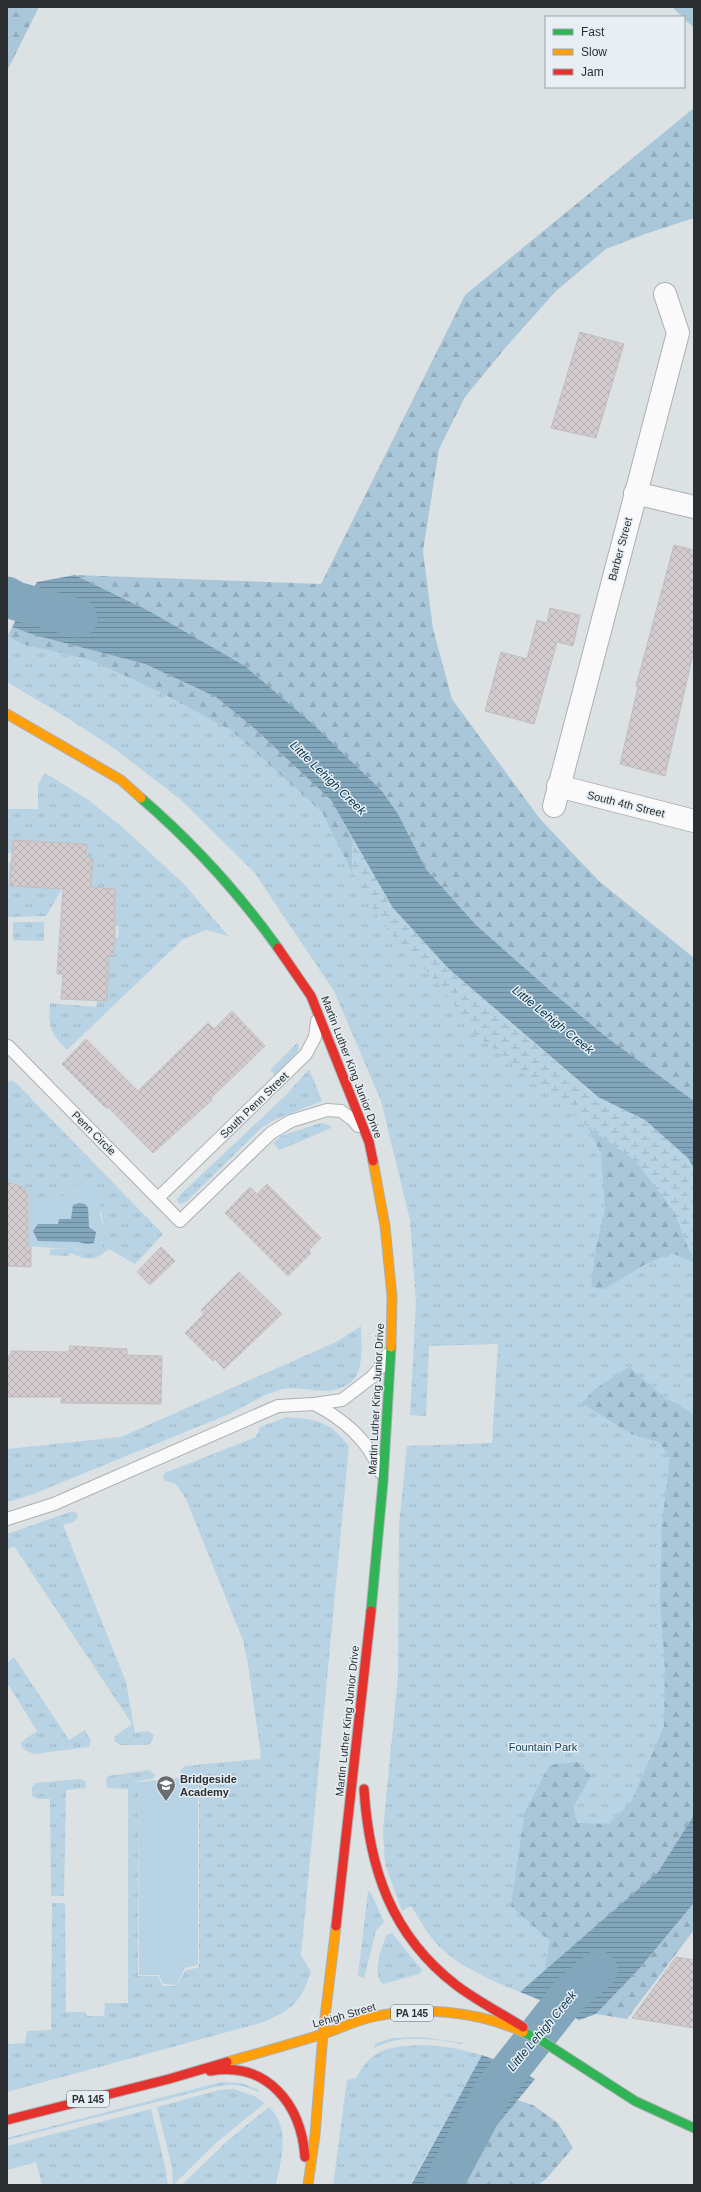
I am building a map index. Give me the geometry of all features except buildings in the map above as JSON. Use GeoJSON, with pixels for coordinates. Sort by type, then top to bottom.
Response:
{"type":"FeatureCollection","features":[{"type":"Feature","properties":{"kind":"main road","name":"Martin Luther King Junior Drive"},"geometry":{"type":"LineString","coordinates":[[7,714],[121,780],[202,854],[255,916],[311,996],[369,1142],[385,1226],[392,1296],[393,1343],[384,1482],[365,1678],[323,2034],[315,2135],[308,2185]]}},
{"type":"Feature","properties":{"kind":"main road"},"geometry":{"type":"LineString","coordinates":[[365,1678],[364,1819],[373,1861],[382,1890],[397,1920],[413,1944],[456,1985],[505,2019]]}},
{"type":"Feature","properties":{"kind":"main road","name":"Lehigh Street"},"geometry":{"type":"LineString","coordinates":[[9,2117],[170,2079],[323,2034],[372,2017],[426,2011],[505,2019],[598,2076],[635,2101],[694,2128]]}},
{"type":"Feature","properties":{"kind":"main road"},"geometry":{"type":"LineString","coordinates":[[170,2079],[218,2069],[236,2069],[255,2074],[271,2084],[296,2118],[302,2135],[305,2154],[304,2185]]}},
{"type":"Feature","properties":{"kind":"street","name":"Barber Street"},"geometry":{"type":"LineString","coordinates":[[556,796],[678,333],[665,294]]}},
{"type":"Feature","properties":{"kind":"street"},"geometry":{"type":"LineString","coordinates":[[635,493],[694,507]]}},
{"type":"Feature","properties":{"kind":"street","name":"South 4th Street"},"geometry":{"type":"LineString","coordinates":[[556,796],[694,821]]}},
{"type":"Feature","properties":{"kind":"lane","name":"South Penn Street"},"geometry":{"type":"LineString","coordinates":[[158,1198],[306,1054],[315,1036],[317,1020],[311,996]]}},
{"type":"Feature","properties":{"kind":"lane","name":"Penn Circle"},"geometry":{"type":"LineString","coordinates":[[8,1047],[180,1221],[271,1133],[291,1121],[327,1110],[341,1111],[353,1120],[369,1142]]}},
{"type":"Feature","properties":{"kind":"lane"},"geometry":{"type":"LineString","coordinates":[[7,1519],[54,1504],[278,1406],[314,1404],[342,1400],[372,1377],[384,1363],[393,1343]]}},
{"type":"Feature","properties":{"kind":"lane"},"geometry":{"type":"LineString","coordinates":[[314,1404],[330,1412],[368,1447],[377,1463],[384,1482]]}},
{"type":"Feature","properties":{"kind":"green space"},"geometry":{"type":"Polygon","coordinates":[[[7,7],[39,7],[7,71],[7,7]]]}},
{"type":"Feature","properties":{"kind":"green space"},"geometry":{"type":"Polygon","coordinates":[[[672,7],[694,7],[694,28],[685,19],[685,16],[681,16],[672,7]]]}},
{"type":"Feature","properties":{"kind":"green space"},"geometry":{"type":"Polygon","coordinates":[[[694,108],[694,218],[606,249],[556,291],[506,347],[465,397],[439,449],[423,551],[433,629],[452,699],[540,819],[599,881],[694,958],[694,1101],[609,1039],[552,992],[476,925],[426,869],[398,814],[382,791],[313,724],[245,666],[151,612],[75,575],[321,584],[465,295],[694,108]]]}},
{"type":"Feature","properties":{"kind":"green space"},"geometry":{"type":"Polygon","coordinates":[[[12,627],[34,635],[145,664],[216,697],[255,729],[331,800],[353,837],[352,872],[322,812],[232,731],[156,690],[90,660],[22,644],[8,636],[12,627]]]}},
{"type":"Feature","properties":{"kind":"green space","name":"Fountain Park"},"geometry":{"type":"Polygon","coordinates":[[[8,636],[22,644],[90,660],[156,690],[232,731],[322,812],[355,870],[495,1016],[694,1179],[694,1790],[544,1973],[520,1992],[485,1977],[460,1963],[449,1955],[431,1937],[411,1906],[402,1911],[385,1864],[383,1829],[398,1676],[399,1524],[407,1446],[492,1443],[498,1344],[429,1346],[426,1416],[410,1415],[416,1303],[410,1220],[381,1101],[334,991],[254,872],[181,800],[115,749],[66,717],[7,682],[8,636]]]}},
{"type":"Feature","properties":{"kind":"green space"},"geometry":{"type":"Polygon","coordinates":[[[45,773],[87,799],[121,826],[185,885],[228,936],[206,930],[182,940],[67,1050],[57,1039],[51,1029],[49,1018],[50,1003],[96,1007],[97,1001],[107,1001],[109,955],[112,956],[114,937],[118,938],[119,926],[115,926],[116,910],[110,909],[115,889],[86,887],[92,869],[93,859],[86,858],[87,844],[13,840],[12,853],[7,853],[7,809],[38,809],[38,784],[45,773]]]}},
{"type":"Feature","properties":{"kind":"green space"},"geometry":{"type":"Polygon","coordinates":[[[353,837],[393,908],[449,969],[597,1097],[645,1120],[688,1158],[694,1169],[694,1260],[674,1212],[636,1161],[588,1127],[520,1069],[476,1035],[437,982],[383,925],[352,872],[353,837]]]}},
{"type":"Feature","properties":{"kind":"green space"},"geometry":{"type":"Polygon","coordinates":[[[9,862],[12,862],[11,886],[62,889],[46,916],[7,917],[9,862]]]}},
{"type":"Feature","properties":{"kind":"green space"},"geometry":{"type":"Polygon","coordinates":[[[13,922],[44,922],[44,941],[13,940],[13,922]]]}},
{"type":"Feature","properties":{"kind":"green space"},"geometry":{"type":"Polygon","coordinates":[[[297,1043],[299,1046],[298,1051],[275,1075],[270,1070],[297,1043]]]}},
{"type":"Feature","properties":{"kind":"green space"},"geometry":{"type":"Polygon","coordinates":[[[309,1069],[322,1101],[276,1119],[262,1127],[187,1201],[181,1204],[178,1202],[177,1199],[181,1194],[287,1094],[309,1069]]]}},
{"type":"Feature","properties":{"kind":"green space"},"geometry":{"type":"Polygon","coordinates":[[[11,1080],[17,1084],[163,1234],[135,1264],[109,1249],[95,1258],[82,1257],[71,1253],[67,1256],[49,1255],[51,1249],[67,1249],[70,1245],[78,1250],[106,1235],[100,1208],[71,1187],[59,1200],[29,1200],[25,1189],[19,1185],[7,1186],[7,1082],[11,1080]]]}},
{"type":"Feature","properties":{"kind":"green space"},"geometry":{"type":"Polygon","coordinates":[[[320,1123],[330,1125],[331,1128],[280,1150],[273,1143],[281,1136],[320,1123]]]}},
{"type":"Feature","properties":{"kind":"green space"},"geometry":{"type":"Polygon","coordinates":[[[588,1127],[636,1161],[674,1212],[694,1263],[672,1253],[644,1265],[604,1289],[591,1287],[596,1246],[605,1209],[601,1154],[588,1127]]]}},
{"type":"Feature","properties":{"kind":"green space"},"geometry":{"type":"Polygon","coordinates":[[[80,1182],[101,1195],[100,1214],[106,1235],[105,1242],[96,1253],[88,1254],[70,1245],[67,1249],[28,1246],[29,1200],[59,1200],[71,1187],[80,1182]]]}},
{"type":"Feature","properties":{"kind":"green space"},"geometry":{"type":"Polygon","coordinates":[[[361,1326],[361,1357],[358,1372],[350,1383],[341,1388],[323,1391],[296,1388],[279,1390],[222,1417],[31,1495],[7,1502],[7,1449],[121,1437],[336,1342],[361,1326]]]}},
{"type":"Feature","properties":{"kind":"green space"},"geometry":{"type":"Polygon","coordinates":[[[629,1367],[665,1398],[694,1415],[694,1612],[691,1625],[694,1638],[694,1815],[658,1872],[544,1973],[550,1941],[511,1906],[525,1811],[550,1765],[577,1762],[591,1776],[573,1807],[577,1823],[609,1824],[631,1802],[664,1726],[665,1669],[660,1601],[662,1523],[670,1458],[659,1442],[631,1434],[582,1403],[595,1389],[629,1367]]]}},
{"type":"Feature","properties":{"kind":"green space"},"geometry":{"type":"Polygon","coordinates":[[[287,1417],[307,1419],[329,1426],[342,1437],[349,1446],[301,1955],[311,1972],[307,1983],[294,2004],[282,2013],[264,2022],[7,2092],[7,2040],[9,2044],[25,2043],[27,2031],[51,2030],[52,1903],[65,1903],[66,2012],[85,2012],[87,2016],[104,2016],[105,2003],[128,2003],[128,1789],[107,1788],[106,1779],[108,1776],[149,1770],[155,1775],[152,1779],[138,1781],[138,1976],[158,1976],[163,1986],[176,1986],[185,1971],[199,1967],[199,1774],[185,1776],[181,1774],[180,1771],[185,1766],[260,1759],[261,1756],[248,1664],[243,1640],[186,1499],[176,1484],[165,1481],[163,1478],[165,1473],[256,1437],[260,1427],[287,1417]]]}},
{"type":"Feature","properties":{"kind":"green space"},"geometry":{"type":"Polygon","coordinates":[[[73,1511],[78,1515],[76,1520],[63,1525],[126,1682],[135,1733],[148,1731],[154,1735],[151,1743],[147,1745],[120,1745],[114,1741],[115,1736],[132,1724],[14,1546],[7,1550],[7,1534],[73,1511]]]}},
{"type":"Feature","properties":{"kind":"green space"},"geometry":{"type":"Polygon","coordinates":[[[14,1657],[69,1740],[85,1730],[91,1741],[89,1747],[33,1754],[22,1748],[21,1742],[37,1731],[7,1683],[7,1663],[14,1657]]]}},
{"type":"Feature","properties":{"kind":"green space"},"geometry":{"type":"Polygon","coordinates":[[[198,1776],[198,1965],[185,1968],[176,1985],[163,1984],[159,1975],[139,1975],[138,1782],[198,1776]]]}},
{"type":"Feature","properties":{"kind":"green space"},"geometry":{"type":"Polygon","coordinates":[[[80,1779],[85,1781],[86,1788],[66,1790],[64,1896],[51,1896],[50,1799],[37,1799],[32,1796],[32,1788],[35,1783],[80,1779]]]}},
{"type":"Feature","properties":{"kind":"green space"},"geometry":{"type":"Polygon","coordinates":[[[368,1891],[371,1893],[384,1922],[376,1931],[364,1978],[358,1976],[368,1891]]]}},
{"type":"Feature","properties":{"kind":"green space"},"geometry":{"type":"Polygon","coordinates":[[[694,1903],[694,1930],[627,2019],[596,2014],[639,1969],[694,1903]]]}},
{"type":"Feature","properties":{"kind":"green space"},"geometry":{"type":"Polygon","coordinates":[[[392,1933],[422,1970],[419,1974],[383,1984],[378,1974],[378,1961],[386,1935],[392,1933]]]}},
{"type":"Feature","properties":{"kind":"green space"},"geometry":{"type":"Polygon","coordinates":[[[421,2037],[463,2043],[461,2044],[428,2039],[406,2039],[374,2048],[375,2044],[392,2038],[421,2037]]]}},
{"type":"Feature","properties":{"kind":"green space"},"geometry":{"type":"Polygon","coordinates":[[[425,2045],[454,2048],[482,2055],[410,2185],[333,2185],[347,2080],[356,2078],[369,2060],[384,2050],[403,2046],[425,2045]]]}},
{"type":"Feature","properties":{"kind":"green space"},"geometry":{"type":"Polygon","coordinates":[[[221,2082],[241,2083],[259,2090],[258,2092],[244,2086],[234,2085],[219,2086],[7,2140],[7,2138],[221,2082]]]}},
{"type":"Feature","properties":{"kind":"green space"},"geometry":{"type":"Polygon","coordinates":[[[234,2089],[254,2096],[265,2103],[217,2142],[173,2185],[172,2167],[157,2107],[219,2090],[234,2089]]]}},
{"type":"Feature","properties":{"kind":"green space"},"geometry":{"type":"Polygon","coordinates":[[[517,2100],[533,2105],[558,2123],[573,2148],[546,2179],[538,2185],[464,2185],[497,2125],[517,2100]]]}},
{"type":"Feature","properties":{"kind":"green space"},"geometry":{"type":"Polygon","coordinates":[[[269,2107],[276,2115],[280,2124],[283,2144],[276,2185],[182,2185],[226,2142],[269,2107]]]}},
{"type":"Feature","properties":{"kind":"green space"},"geometry":{"type":"Polygon","coordinates":[[[151,2109],[165,2166],[168,2185],[42,2185],[36,2162],[7,2170],[7,2146],[151,2109]]]}},
{"type":"Feature","properties":{"kind":"water"},"geometry":{"type":"Polygon","coordinates":[[[75,575],[151,612],[245,666],[313,724],[382,791],[398,814],[426,869],[476,925],[552,992],[609,1039],[694,1101],[694,1169],[688,1158],[645,1120],[598,1097],[449,969],[393,908],[331,800],[255,729],[216,697],[145,664],[34,635],[12,627],[37,582],[75,575]]]}},
{"type":"Feature","properties":{"kind":"water"},"geometry":{"type":"Polygon","coordinates":[[[79,1203],[85,1204],[88,1208],[89,1227],[96,1232],[94,1243],[87,1244],[79,1242],[38,1241],[33,1231],[38,1224],[58,1224],[59,1219],[71,1219],[73,1205],[79,1203]]]}},
{"type":"Feature","properties":{"kind":"water"},"geometry":{"type":"Polygon","coordinates":[[[694,1815],[694,1903],[639,1969],[596,2014],[579,2020],[550,2004],[520,1992],[658,1872],[694,1815]]]}},
{"type":"Feature","properties":{"kind":"water"},"geometry":{"type":"Polygon","coordinates":[[[482,2055],[504,2063],[535,2079],[497,2125],[464,2185],[411,2185],[482,2055]]]}},
{"type":"Feature","properties":{"kind":"waterway","name":"Little Lehigh Creek"},"geometry":{"type":"LineString","coordinates":[[7,596],[16,601],[78,618]]}},
{"type":"Feature","properties":{"kind":"waterway","name":"Little Lehigh Creek"},"geometry":{"type":"LineString","coordinates":[[443,2185],[493,2091],[569,1995],[598,1970]]}},
{"type":"Feature","properties":{"kind":"traffic: fast"},"geometry":{"type":"LineString","coordinates":[[141,798],[197,850],[247,907],[278,948]]}},
{"type":"Feature","properties":{"kind":"traffic: fast"},"geometry":{"type":"LineString","coordinates":[[371,1611],[383,1482],[391,1347]]}},
{"type":"Feature","properties":{"kind":"traffic: fast"},"geometry":{"type":"LineString","coordinates":[[523,2032],[542,2041],[635,2101],[694,2128]]}},
{"type":"Feature","properties":{"kind":"traffic: slow"},"geometry":{"type":"LineString","coordinates":[[7,714],[121,780],[141,798]]}},
{"type":"Feature","properties":{"kind":"traffic: slow"},"geometry":{"type":"LineString","coordinates":[[373,1161],[385,1226],[392,1296],[391,1347]]}},
{"type":"Feature","properties":{"kind":"traffic: slow"},"geometry":{"type":"LineString","coordinates":[[308,2185],[315,2135],[323,2034],[336,1926]]}},
{"type":"Feature","properties":{"kind":"traffic: slow"},"geometry":{"type":"LineString","coordinates":[[227,2062],[323,2034],[372,2017],[410,2012],[449,2012],[468,2015],[487,2019],[523,2032]]}},
{"type":"Feature","properties":{"kind":"traffic: jam"},"geometry":{"type":"LineString","coordinates":[[278,948],[311,996],[369,1142],[373,1161]]}},
{"type":"Feature","properties":{"kind":"traffic: jam"},"geometry":{"type":"LineString","coordinates":[[336,1926],[371,1611]]}},
{"type":"Feature","properties":{"kind":"traffic: jam"},"geometry":{"type":"LineString","coordinates":[[364,1789],[371,1846],[378,1873],[400,1922],[415,1944],[434,1965],[456,1985],[523,2027]]}},
{"type":"Feature","properties":{"kind":"traffic: jam"},"geometry":{"type":"LineString","coordinates":[[7,2120],[169,2079],[227,2062]]}},
{"type":"Feature","properties":{"kind":"traffic: jam"},"geometry":{"type":"LineString","coordinates":[[210,2071],[230,2070],[248,2073],[264,2080],[277,2090],[288,2104],[296,2120],[302,2138],[305,2157]]}},
{"type":"Feature","properties":{"kind":"place","name":"Bridgeside Academy"},"geometry":{"type":"Point","coordinates":[166,1802]}}]}
